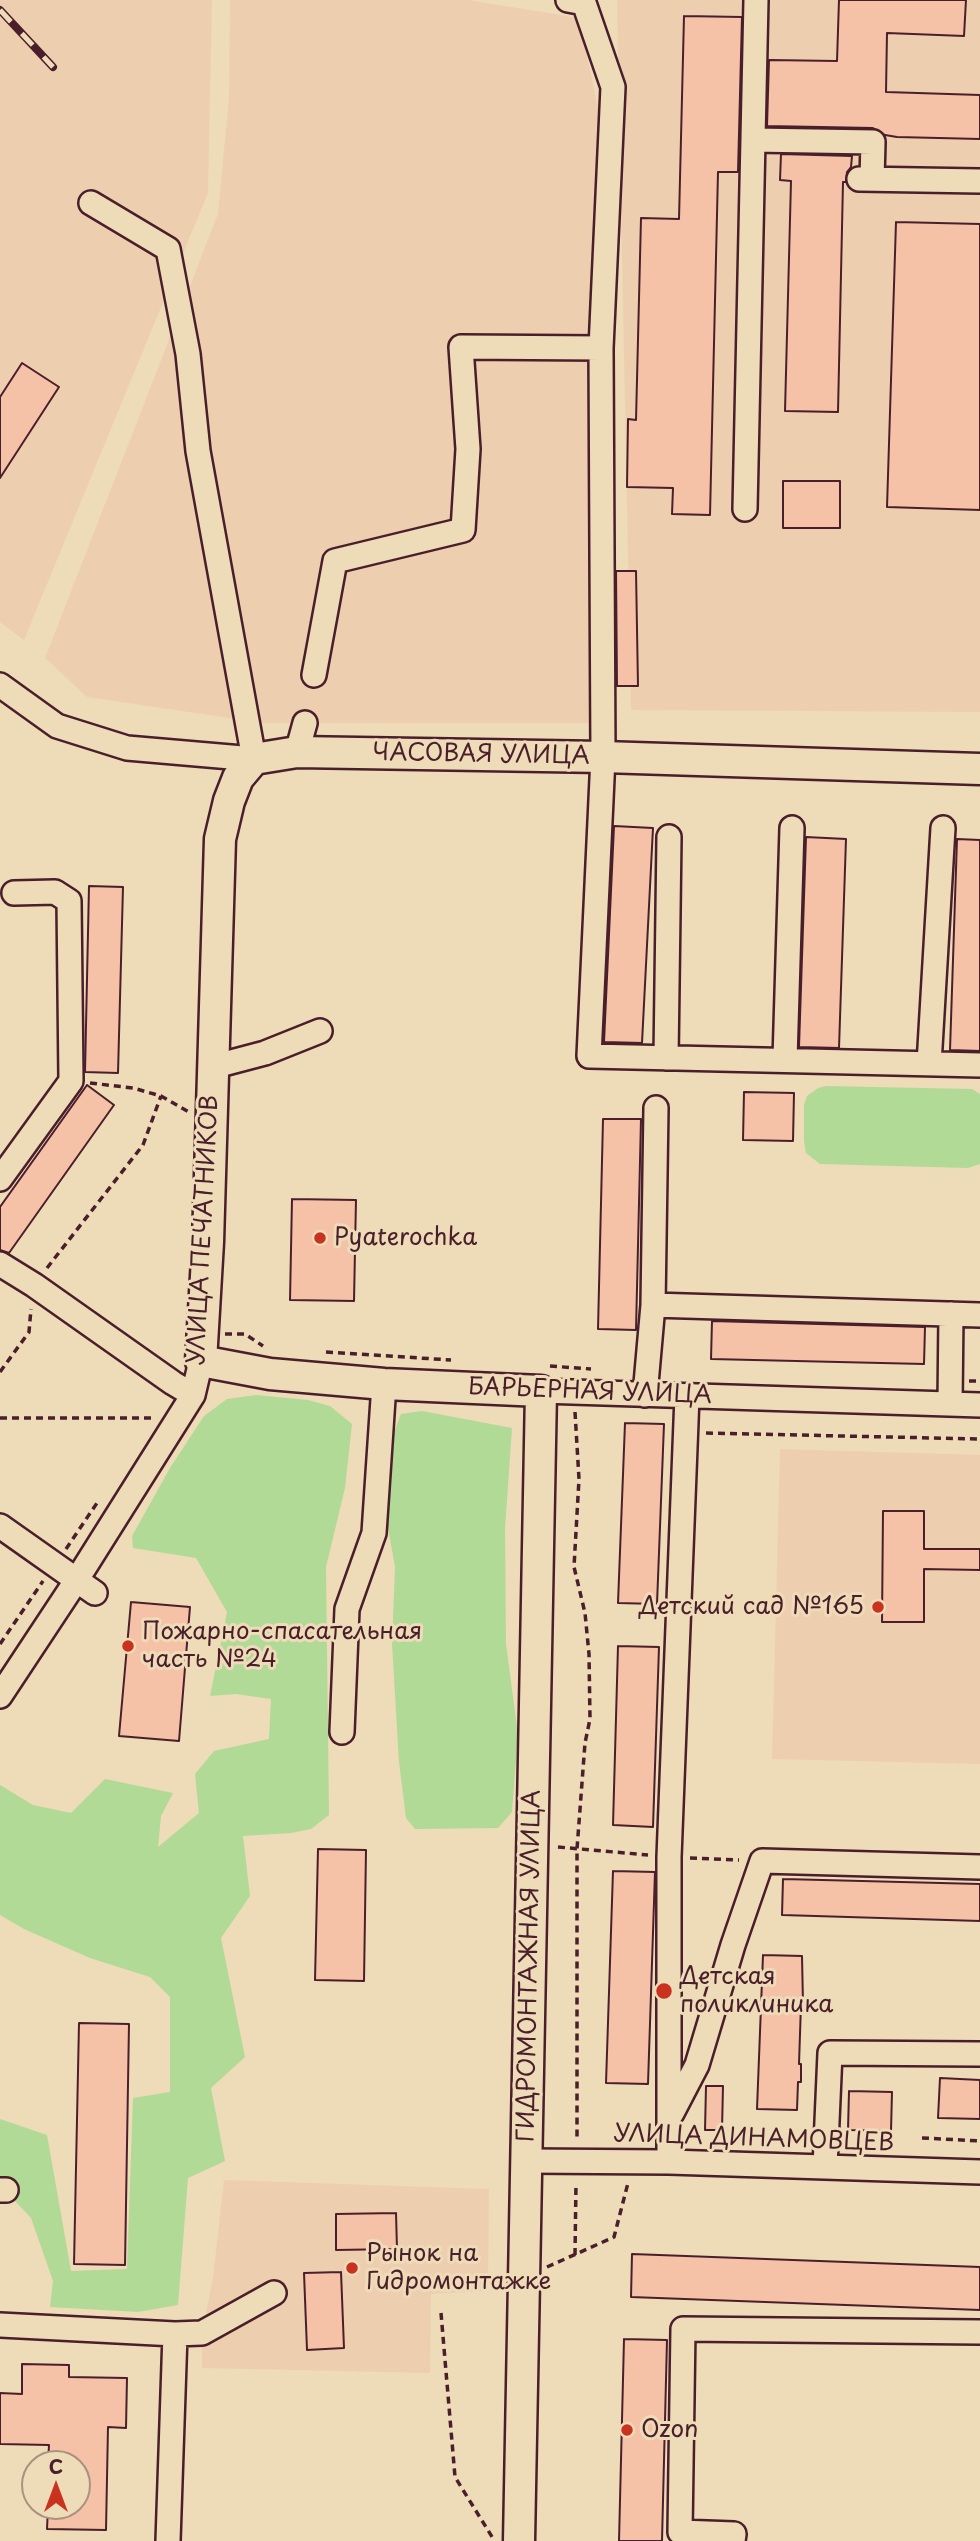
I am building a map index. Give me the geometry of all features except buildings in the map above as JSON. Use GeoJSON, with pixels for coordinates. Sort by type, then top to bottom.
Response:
{"type":"FeatureCollection","features":[{"type":"Feature","properties":{"kind":"main road","name":"ЧАСОВАЯ УЛИЦА"},"geometry":{"type":"LineString","coordinates":[[254,759],[297,752],[603,757],[980,769]]}},
{"type":"Feature","properties":{"kind":"main road","name":"УЛИЦА ПЕЧАТНИКОВ"},"geometry":{"type":"LineString","coordinates":[[202,1347],[220,839],[229,801],[238,778],[254,759]]}},
{"type":"Feature","properties":{"kind":"main road","name":"БАРЬЕРНАЯ УЛИЦА"},"geometry":{"type":"LineString","coordinates":[[202,1347],[270,1374],[384,1384],[539,1378]]}},
{"type":"Feature","properties":{"kind":"main road","name":"ГИДРОМОНТАЖНАЯ УЛИЦА"},"geometry":{"type":"LineString","coordinates":[[519,2541],[539,1378]]}},
{"type":"Feature","properties":{"kind":"street"},"geometry":{"type":"LineString","coordinates":[[568,0],[584,3],[613,87],[601,348],[603,757],[589,1056],[980,1065]]}},
{"type":"Feature","properties":{"kind":"street"},"geometry":{"type":"LineString","coordinates":[[745,509],[756,0]]}},
{"type":"Feature","properties":{"kind":"street"},"geometry":{"type":"LineString","coordinates":[[753,140],[873,142],[865,179],[980,181]]}},
{"type":"Feature","properties":{"kind":"street"},"geometry":{"type":"LineString","coordinates":[[91,203],[169,248],[188,354],[198,451],[254,759]]}},
{"type":"Feature","properties":{"kind":"street"},"geometry":{"type":"LineString","coordinates":[[314,675],[335,561],[463,530],[468,449],[461,347],[601,348]]}},
{"type":"Feature","properties":{"kind":"street","name":"ЧАСОВАЯ УЛИЦА"},"geometry":{"type":"LineString","coordinates":[[0,685],[57,726],[127,748],[254,759]]}},
{"type":"Feature","properties":{"kind":"street"},"geometry":{"type":"LineString","coordinates":[[297,752],[305,723]]}},
{"type":"Feature","properties":{"kind":"street"},"geometry":{"type":"LineString","coordinates":[[785,1059],[792,828]]}},
{"type":"Feature","properties":{"kind":"street"},"geometry":{"type":"LineString","coordinates":[[929,1064],[943,828]]}},
{"type":"Feature","properties":{"kind":"street"},"geometry":{"type":"LineString","coordinates":[[666,1058],[669,836]]}},
{"type":"Feature","properties":{"kind":"street"},"geometry":{"type":"LineString","coordinates":[[0,1179],[71,1081],[69,901],[55,892],[14,893]]}},
{"type":"Feature","properties":{"kind":"street"},"geometry":{"type":"LineString","coordinates":[[212,1067],[265,1053],[320,1031]]}},
{"type":"Feature","properties":{"kind":"street"},"geometry":{"type":"LineString","coordinates":[[645,1395],[653,1305],[656,1108]]}},
{"type":"Feature","properties":{"kind":"street"},"geometry":{"type":"LineString","coordinates":[[0,1264],[192,1395]]}},
{"type":"Feature","properties":{"kind":"street"},"geometry":{"type":"LineString","coordinates":[[653,1305],[980,1315]]}},
{"type":"Feature","properties":{"kind":"street"},"geometry":{"type":"LineString","coordinates":[[950,1404],[951,1314]]}},
{"type":"Feature","properties":{"kind":"street","name":"УЛИЦА ПЕЧАТНИКОВ"},"geometry":{"type":"LineString","coordinates":[[15,1688],[85,1587],[192,1395],[202,1347]]}},
{"type":"Feature","properties":{"kind":"street","name":"БАРЬЕРНАЯ УЛИЦА"},"geometry":{"type":"LineString","coordinates":[[539,1378],[574,1392],[980,1405]]}},
{"type":"Feature","properties":{"kind":"street"},"geometry":{"type":"LineString","coordinates":[[342,1732],[347,1609],[374,1533],[384,1384]]}},
{"type":"Feature","properties":{"kind":"street"},"geometry":{"type":"LineString","coordinates":[[669,2162],[669,1857],[687,1396]]}},
{"type":"Feature","properties":{"kind":"street"},"geometry":{"type":"LineString","coordinates":[[0,1525],[85,1587]]}},
{"type":"Feature","properties":{"kind":"street"},"geometry":{"type":"LineString","coordinates":[[669,2118],[697,2065],[733,1945],[762,1861],[980,1867]]}},
{"type":"Feature","properties":{"kind":"street"},"geometry":{"type":"LineString","coordinates":[[825,2167],[830,2053],[980,2054]]}},
{"type":"Feature","properties":{"kind":"street","name":"УЛИЦА ДИНАМОВЦЕВ"},"geometry":{"type":"LineString","coordinates":[[526,2161],[669,2162],[980,2172]]}},
{"type":"Feature","properties":{"kind":"street"},"geometry":{"type":"LineString","coordinates":[[0,2325],[202,2333],[274,2293]]}},
{"type":"Feature","properties":{"kind":"street"},"geometry":{"type":"LineString","coordinates":[[733,2541],[734,2534],[680,2532],[682,2329],[980,2332]]}},
{"type":"Feature","properties":{"kind":"street"},"geometry":{"type":"LineString","coordinates":[[168,2541],[175,2334]]}},
{"type":"Feature","properties":{"kind":"path"},"geometry":{"type":"LineString","coordinates":[[71,1081],[133,1088],[161,1096],[198,1117]]}},
{"type":"Feature","properties":{"kind":"path"},"geometry":{"type":"LineString","coordinates":[[0,1372],[29,1332],[34,1285],[144,1145],[161,1096]]}},
{"type":"Feature","properties":{"kind":"path"},"geometry":{"type":"LineString","coordinates":[[202,1347],[245,1334],[265,1348]]}},
{"type":"Feature","properties":{"kind":"path"},"geometry":{"type":"LineString","coordinates":[[319,1351],[456,1360]]}},
{"type":"Feature","properties":{"kind":"path"},"geometry":{"type":"LineString","coordinates":[[539,1378],[592,1369]]}},
{"type":"Feature","properties":{"kind":"path"},"geometry":{"type":"LineString","coordinates":[[951,1381],[980,1381]]}},
{"type":"Feature","properties":{"kind":"path"},"geometry":{"type":"LineString","coordinates":[[574,1392],[579,1479],[574,1567],[585,1613],[590,1719],[585,1742],[577,1849],[575,2255]]}},
{"type":"Feature","properties":{"kind":"path"},"geometry":{"type":"LineString","coordinates":[[0,1418],[155,1418],[148,1430]]}},
{"type":"Feature","properties":{"kind":"path"},"geometry":{"type":"LineString","coordinates":[[685,1433],[980,1439]]}},
{"type":"Feature","properties":{"kind":"path"},"geometry":{"type":"LineString","coordinates":[[0,1644],[101,1497]]}},
{"type":"Feature","properties":{"kind":"path"},"geometry":{"type":"LineString","coordinates":[[922,2138],[980,2141]]}},
{"type":"Feature","properties":{"kind":"path"},"geometry":{"type":"LineString","coordinates":[[523,2278],[614,2237],[634,2162]]}},
{"type":"Feature","properties":{"kind":"path"},"geometry":{"type":"LineString","coordinates":[[441,2313],[455,2477],[495,2541]]}},
{"type":"Feature","properties":{"kind":"shaded area"},"geometry":{"type":"Polygon","coordinates":[[[0,0],[212,0],[208,193],[24,640],[0,622],[0,0]]]}},
{"type":"Feature","properties":{"kind":"shaded area"},"geometry":{"type":"Polygon","coordinates":[[[230,0],[468,0],[579,18],[602,127],[598,723],[263,723],[87,697],[45,658],[218,214],[229,97],[230,0]]]}},
{"type":"Feature","properties":{"kind":"shaded area"},"geometry":{"type":"Polygon","coordinates":[[[617,0],[980,0],[980,712],[631,710],[617,0]]]}},
{"type":"Feature","properties":{"kind":"shaded area","name":"Детский сад №165"},"geometry":{"type":"Polygon","coordinates":[[[780,1449],[980,1455],[980,1764],[772,1759],[780,1449]]]}},
{"type":"Feature","properties":{"kind":"shaded area","name":"Рынок на Гидромонтажке"},"geometry":{"type":"Polygon","coordinates":[[[224,2180],[489,2189],[488,2291],[431,2294],[430,2373],[202,2368],[202,2333],[213,2278],[224,2180]]]}},
{"type":"Feature","properties":{"kind":"green space"},"geometry":{"type":"Polygon","coordinates":[[[825,1086],[972,1089],[980,1094],[980,1164],[968,1168],[820,1164],[806,1153],[804,1105],[807,1096],[825,1086]]]}},
{"type":"Feature","properties":{"kind":"green space"},"geometry":{"type":"Polygon","coordinates":[[[256,1395],[308,1400],[330,1406],[352,1424],[345,1488],[326,1567],[329,1815],[311,1829],[243,1836],[250,1896],[221,1938],[245,2057],[211,2088],[225,2161],[188,2178],[178,2305],[138,2312],[50,2307],[53,2281],[31,2218],[0,2185],[0,2119],[47,2135],[71,2271],[127,2269],[133,2098],[170,2092],[170,1997],[150,1977],[90,1958],[24,1929],[0,1915],[0,1785],[33,1805],[71,1813],[105,1779],[173,1793],[161,1816],[158,1847],[199,1813],[195,1774],[214,1751],[269,1739],[271,1699],[236,1694],[210,1696],[227,1612],[196,1558],[133,1548],[132,1536],[170,1468],[204,1416],[227,1399],[256,1395]]]}},
{"type":"Feature","properties":{"kind":"green space"},"geometry":{"type":"Polygon","coordinates":[[[422,1411],[512,1428],[505,1528],[506,1644],[518,1734],[512,1812],[498,1828],[415,1829],[406,1818],[399,1762],[392,1644],[395,1567],[388,1528],[387,1488],[391,1440],[401,1414],[422,1411]]]}},
{"type":"Feature","properties":{"kind":"railway"},"geometry":{"type":"LineString","coordinates":[[0,10],[53,67]]}},
{"type":"Feature","properties":{"kind":"place","name":"Pyaterochka"},"geometry":{"type":"Point","coordinates":[320,1238]}},
{"type":"Feature","properties":{"kind":"place","name":"Детский сад №165"},"geometry":{"type":"Point","coordinates":[878,1607]}},
{"type":"Feature","properties":{"kind":"place","name":"Пожарно-спасательная часть №24"},"geometry":{"type":"Point","coordinates":[128,1646]}},
{"type":"Feature","properties":{"kind":"place","name":"Детская поликлиника"},"geometry":{"type":"Point","coordinates":[664,1991]}},
{"type":"Feature","properties":{"kind":"place","name":"Рынок на Гидромонтажке"},"geometry":{"type":"Point","coordinates":[352,2268]}},
{"type":"Feature","properties":{"kind":"place","name":"Ozon"},"geometry":{"type":"Point","coordinates":[627,2430]}}]}
